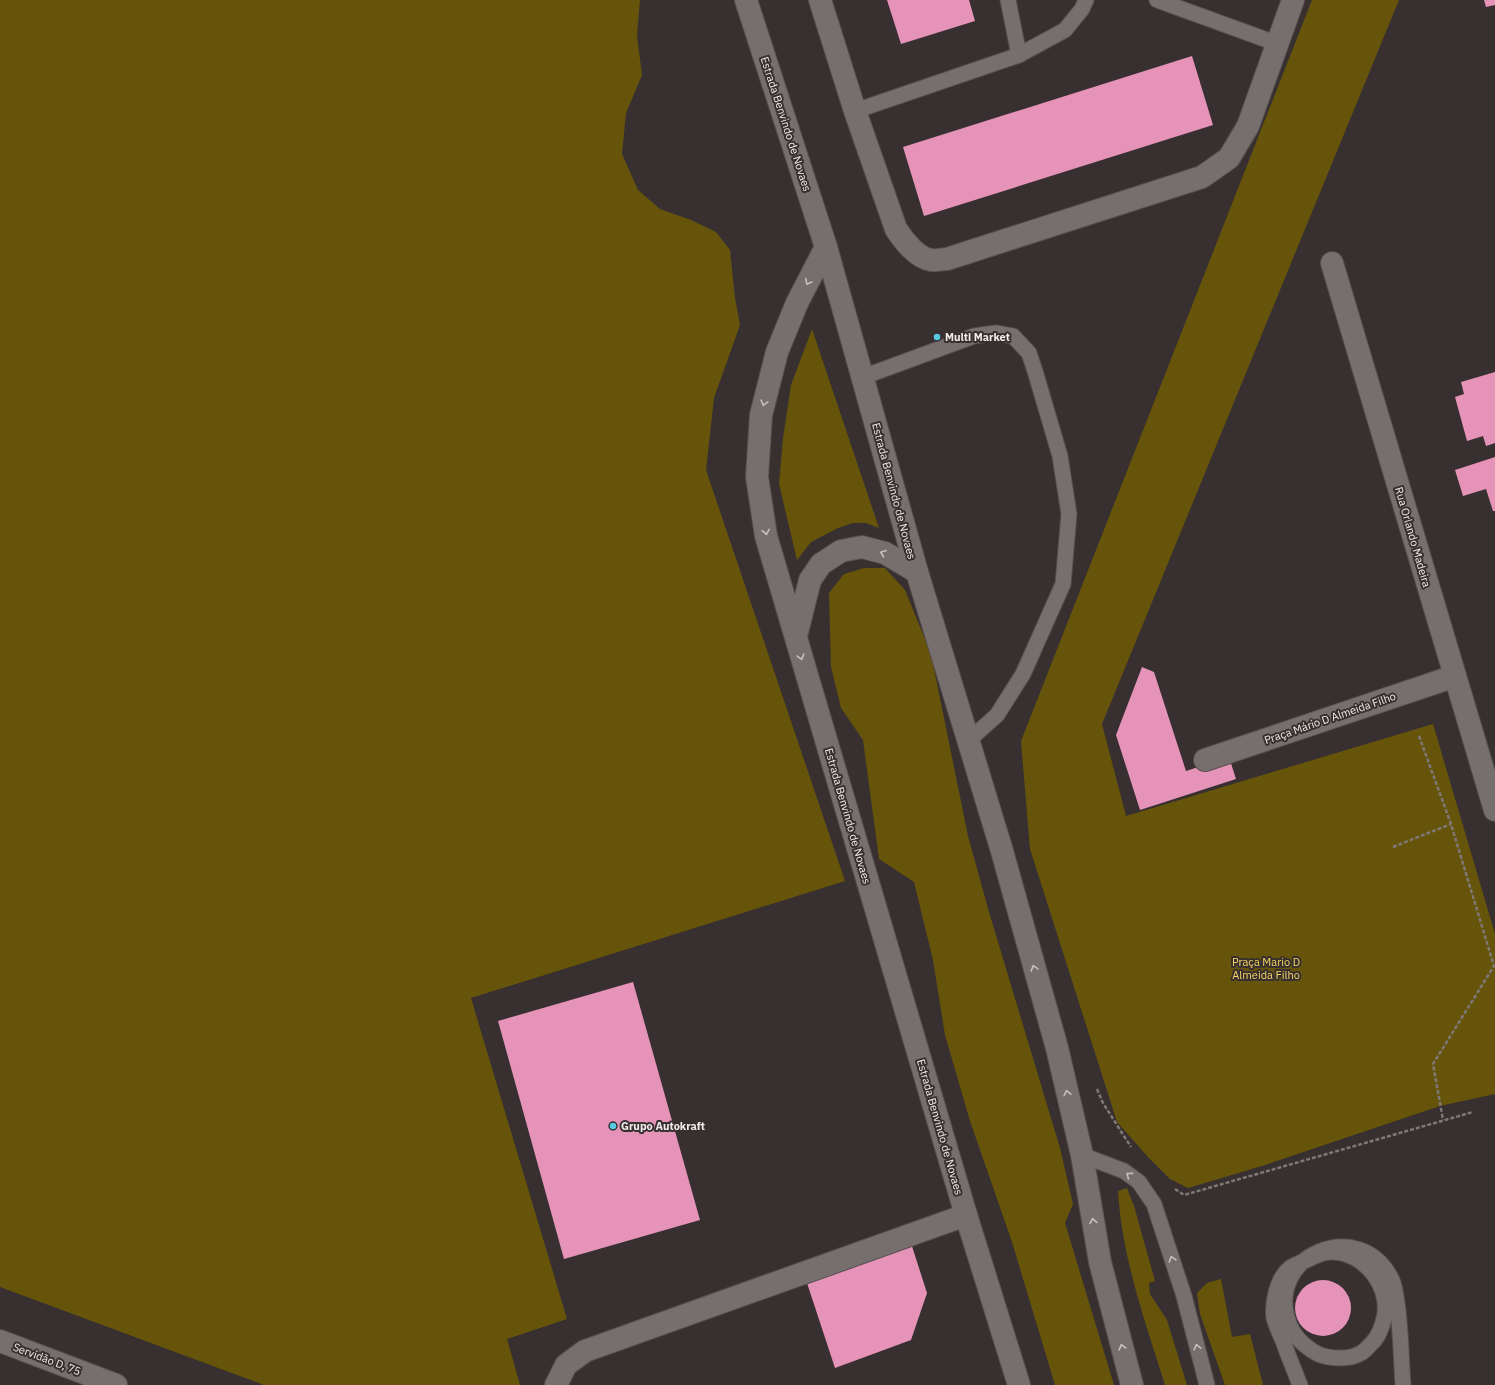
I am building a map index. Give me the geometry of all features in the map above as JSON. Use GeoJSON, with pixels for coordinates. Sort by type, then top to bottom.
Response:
{"type":"FeatureCollection","features":[{"type":"Feature","properties":{"kind":"street","name":"Estrada Benvindo de Novaes"},"geometry":{"type":"LineString","coordinates":[[746,0],[826,247],[917,572],[1002,851],[1057,1048],[1082,1155],[1100,1262],[1132,1385]]}},
{"type":"Feature","properties":{"kind":"street"},"geometry":{"type":"LineString","coordinates":[[820,0],[855,111],[896,229],[906,244],[930,260],[947,259],[1202,177],[1229,158],[1248,126],[1293,0]]}},
{"type":"Feature","properties":{"kind":"street","name":"Estrada Benvindo de Novaes"},"geometry":{"type":"LineString","coordinates":[[826,247],[797,303],[777,352],[761,415],[757,477],[766,536],[966,1215],[1019,1385]]}},
{"type":"Feature","properties":{"kind":"street","name":"Rua Orlando Madeira"},"geometry":{"type":"LineString","coordinates":[[1332,263],[1495,810]]}},
{"type":"Feature","properties":{"kind":"street"},"geometry":{"type":"LineString","coordinates":[[795,637],[810,580],[821,564],[841,551],[862,547],[885,553],[917,572]]}},
{"type":"Feature","properties":{"kind":"street","name":"Praça Mário D Almeida Filho"},"geometry":{"type":"LineString","coordinates":[[1205,760],[1455,676]]}},
{"type":"Feature","properties":{"kind":"street"},"geometry":{"type":"LineString","coordinates":[[556,1385],[566,1365],[585,1351],[966,1215]]}},
{"type":"Feature","properties":{"kind":"street","name":"Servidão D, 75"},"geometry":{"type":"LineString","coordinates":[[0,1341],[116,1385]]}},
{"type":"Feature","properties":{"kind":"lane"},"geometry":{"type":"LineString","coordinates":[[1008,0],[1020,55]]}},
{"type":"Feature","properties":{"kind":"lane"},"geometry":{"type":"LineString","coordinates":[[855,111],[1020,55],[1065,30],[1082,9],[1086,0]]}},
{"type":"Feature","properties":{"kind":"lane"},"geometry":{"type":"LineString","coordinates":[[1157,0],[1278,44]]}},
{"type":"Feature","properties":{"kind":"lane"},"geometry":{"type":"LineString","coordinates":[[863,376],[974,336],[996,333],[1013,336],[1029,353],[1060,456],[1069,514],[1063,584],[1023,674],[996,715],[968,741]]}},
{"type":"Feature","properties":{"kind":"lane"},"geometry":{"type":"LineString","coordinates":[[1082,1155],[1124,1171],[1139,1182],[1154,1204],[1184,1296],[1207,1385]]}},
{"type":"Feature","properties":{"kind":"lane"},"geometry":{"type":"LineString","coordinates":[[1300,1385],[1274,1320],[1274,1302],[1279,1284],[1290,1269],[1301,1263],[1322,1253],[1341,1253],[1358,1260],[1372,1272],[1382,1287],[1386,1306],[1383,1324],[1375,1341],[1360,1354],[1343,1358],[1320,1355],[1304,1346],[1292,1331],[1286,1314],[1285,1296],[1290,1278],[1301,1263],[1316,1252],[1334,1246],[1352,1247],[1369,1254],[1383,1266],[1393,1282],[1400,1320],[1402,1385]]}},
{"type":"Feature","properties":{"kind":"path"},"geometry":{"type":"LineString","coordinates":[[1419,736],[1451,824],[1494,966],[1433,1064],[1443,1120]]}},
{"type":"Feature","properties":{"kind":"path"},"geometry":{"type":"LineString","coordinates":[[1393,847],[1451,824]]}},
{"type":"Feature","properties":{"kind":"path"},"geometry":{"type":"LineString","coordinates":[[1097,1088],[1103,1103],[1134,1153]]}},
{"type":"Feature","properties":{"kind":"path"},"geometry":{"type":"LineString","coordinates":[[1172,1187],[1184,1195],[1473,1112]]}},
{"type":"Feature","properties":{"kind":"green space"},"geometry":{"type":"Polygon","coordinates":[[[0,0],[640,0],[637,36],[642,75],[626,113],[622,154],[638,190],[660,209],[691,220],[716,232],[730,250],[735,298],[740,325],[714,398],[706,470],[845,881],[471,998],[567,1319],[507,1339],[520,1385],[264,1385],[0,1287],[0,0]]]}},
{"type":"Feature","properties":{"kind":"green space","name":"Praça Mario D Almeida Filho"},"geometry":{"type":"Polygon","coordinates":[[[1312,0],[1399,0],[1102,724],[1126,816],[1433,724],[1495,934],[1495,1094],[1440,1106],[1262,1166],[1188,1188],[1170,1179],[1117,1122],[1030,849],[1021,741],[1312,0]]]}},
{"type":"Feature","properties":{"kind":"green space"},"geometry":{"type":"Polygon","coordinates":[[[812,329],[879,528],[866,523],[853,523],[838,528],[811,542],[797,560],[779,484],[783,438],[791,385],[812,329]]]}},
{"type":"Feature","properties":{"kind":"green space"},"geometry":{"type":"Polygon","coordinates":[[[864,568],[885,568],[905,590],[931,654],[968,836],[989,912],[1060,1148],[1073,1204],[1065,1223],[1114,1385],[1055,1385],[1012,1242],[970,1121],[945,1035],[933,960],[914,882],[879,859],[863,740],[841,708],[831,667],[829,593],[844,574],[864,568]]]}},
{"type":"Feature","properties":{"kind":"green space"},"geometry":{"type":"Polygon","coordinates":[[[1127,1188],[1134,1206],[1155,1281],[1149,1283],[1150,1294],[1167,1320],[1187,1385],[1165,1385],[1142,1313],[1129,1265],[1120,1216],[1118,1191],[1127,1188]]]}},
{"type":"Feature","properties":{"kind":"green space"},"geometry":{"type":"Polygon","coordinates":[[[1221,1279],[1232,1337],[1250,1334],[1263,1385],[1225,1385],[1200,1314],[1197,1293],[1207,1283],[1221,1279]]]}},
{"type":"Feature","properties":{"kind":"building"},"geometry":{"type":"Polygon","coordinates":[[[887,0],[969,0],[975,21],[901,44],[887,0]]]}},
{"type":"Feature","properties":{"kind":"building"},"geometry":{"type":"Polygon","coordinates":[[[1484,0],[1495,0],[1495,5],[1486,7],[1484,0]]]}},
{"type":"Feature","properties":{"kind":"building"},"geometry":{"type":"Polygon","coordinates":[[[1192,56],[1213,125],[924,216],[903,147],[1192,56]]]}},
{"type":"Feature","properties":{"kind":"building"},"geometry":{"type":"Polygon","coordinates":[[[1495,372],[1495,443],[1486,446],[1483,436],[1467,441],[1455,397],[1464,394],[1461,382],[1495,372]]]}},
{"type":"Feature","properties":{"kind":"building"},"geometry":{"type":"Polygon","coordinates":[[[1495,457],[1495,511],[1493,511],[1486,489],[1463,496],[1455,470],[1495,457]]]}},
{"type":"Feature","properties":{"kind":"building"},"geometry":{"type":"Polygon","coordinates":[[[1142,667],[1154,672],[1186,771],[1229,757],[1236,779],[1140,810],[1116,735],[1142,667]]]}},
{"type":"Feature","properties":{"kind":"building"},"geometry":{"type":"Polygon","coordinates":[[[633,982],[700,1220],[564,1259],[498,1021],[633,982]]]}},
{"type":"Feature","properties":{"kind":"building"},"geometry":{"type":"Polygon","coordinates":[[[910,1240],[927,1293],[911,1340],[835,1368],[805,1277],[910,1240]]]}},
{"type":"Feature","properties":{"kind":"building"},"geometry":{"type":"Polygon","coordinates":[[[1323,1280],[1334,1282],[1343,1288],[1349,1297],[1351,1308],[1349,1319],[1343,1328],[1334,1334],[1323,1336],[1312,1334],[1303,1328],[1297,1319],[1295,1308],[1297,1297],[1303,1288],[1312,1282],[1323,1280]]]}},
{"type":"Feature","properties":{"kind":"place","name":"Multi Market"},"geometry":{"type":"Point","coordinates":[937,337]}},
{"type":"Feature","properties":{"kind":"place","name":"Grupo Autokraft"},"geometry":{"type":"Point","coordinates":[613,1126]}}]}
